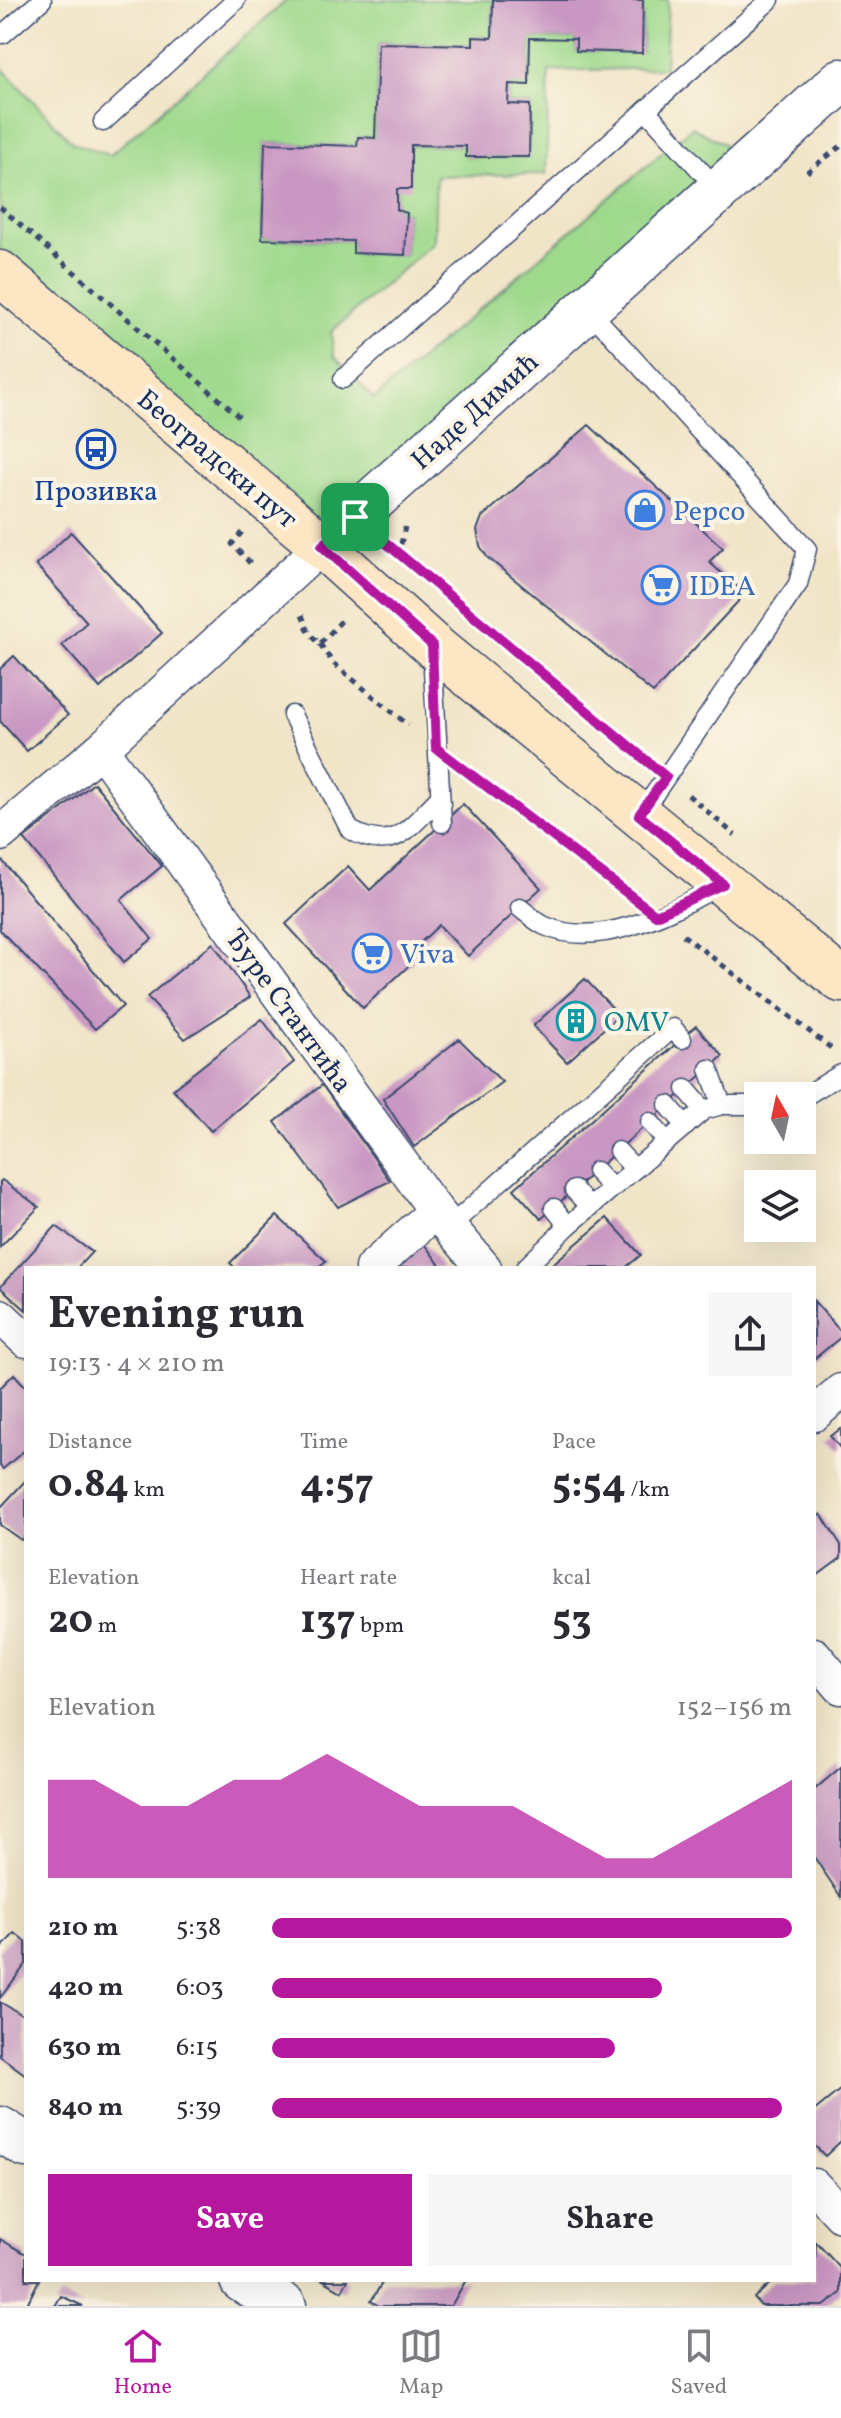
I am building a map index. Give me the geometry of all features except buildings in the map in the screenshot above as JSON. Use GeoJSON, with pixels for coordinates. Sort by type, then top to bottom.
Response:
{"type":"FeatureCollection","features":[{"type":"Feature","properties":{"kind":"main road","name":"Београдски пут"},"geometry":{"type":"LineString","coordinates":[[0,273],[322,546],[432,645],[841,980]]}},
{"type":"Feature","properties":{"kind":"street","name":"Наде Димић"},"geometry":{"type":"LineString","coordinates":[[0,834],[101,749],[322,546],[841,81]]}},
{"type":"Feature","properties":{"kind":"street","name":"Ђуре Стантића"},"geometry":{"type":"LineString","coordinates":[[101,749],[442,1219],[482,1266]]}},
{"type":"Feature","properties":{"kind":"street"},"geometry":{"type":"LineString","coordinates":[[375,1266],[442,1219]]}},
{"type":"Feature","properties":{"kind":"street"},"geometry":{"type":"LineString","coordinates":[[0,1316],[24,1338]]}},
{"type":"Feature","properties":{"kind":"street"},"geometry":{"type":"LineString","coordinates":[[816,1412],[841,1391]]}},
{"type":"Feature","properties":{"kind":"street"},"geometry":{"type":"LineString","coordinates":[[816,1657],[841,1687]]}},
{"type":"Feature","properties":{"kind":"street"},"geometry":{"type":"LineString","coordinates":[[816,2188],[841,2215]]}},
{"type":"Feature","properties":{"kind":"street"},"geometry":{"type":"LineString","coordinates":[[245,2282],[284,2306]]}},
{"type":"Feature","properties":{"kind":"lane"},"geometry":{"type":"LineString","coordinates":[[3,34],[42,0]]}},
{"type":"Feature","properties":{"kind":"lane"},"geometry":{"type":"LineString","coordinates":[[103,122],[236,0]]}},
{"type":"Feature","properties":{"kind":"lane"},"geometry":{"type":"LineString","coordinates":[[343,379],[770,0]]}},
{"type":"Feature","properties":{"kind":"lane"},"geometry":{"type":"LineString","coordinates":[[646,110],[720,192]]}},
{"type":"Feature","properties":{"kind":"lane"},"geometry":{"type":"LineString","coordinates":[[588,309],[807,549],[798,584],[639,815]]}},
{"type":"Feature","properties":{"kind":"lane"},"geometry":{"type":"LineString","coordinates":[[432,645],[438,799],[442,823]]}},
{"type":"Feature","properties":{"kind":"lane"},"geometry":{"type":"LineString","coordinates":[[292,715],[350,830],[367,840],[384,841],[399,837],[438,799]]}},
{"type":"Feature","properties":{"kind":"lane"},"geometry":{"type":"LineString","coordinates":[[520,908],[545,926],[568,932],[600,932],[656,915],[723,884]]}},
{"type":"Feature","properties":{"kind":"lane"},"geometry":{"type":"LineString","coordinates":[[442,1219],[521,1172],[655,1054],[673,1028],[682,1039]]}},
{"type":"Feature","properties":{"kind":"lane"},"geometry":{"type":"LineString","coordinates":[[709,1069],[713,1108]]}},
{"type":"Feature","properties":{"kind":"lane"},"geometry":{"type":"LineString","coordinates":[[816,1089],[841,1074]]}},
{"type":"Feature","properties":{"kind":"lane"},"geometry":{"type":"LineString","coordinates":[[686,1089],[713,1108]]}},
{"type":"Feature","properties":{"kind":"lane"},"geometry":{"type":"LineString","coordinates":[[668,1105],[686,1126]]}},
{"type":"Feature","properties":{"kind":"lane"},"geometry":{"type":"LineString","coordinates":[[527,1266],[568,1226],[686,1126],[713,1108],[744,1106]]}},
{"type":"Feature","properties":{"kind":"lane"},"geometry":{"type":"LineString","coordinates":[[650,1122],[667,1142]]}},
{"type":"Feature","properties":{"kind":"lane"},"geometry":{"type":"LineString","coordinates":[[618,1151],[635,1169]]}},
{"type":"Feature","properties":{"kind":"lane"},"geometry":{"type":"LineString","coordinates":[[596,1171],[612,1188]]}},
{"type":"Feature","properties":{"kind":"lane"},"geometry":{"type":"LineString","coordinates":[[574,1190],[590,1207]]}},
{"type":"Feature","properties":{"kind":"lane"},"geometry":{"type":"LineString","coordinates":[[554,1208],[568,1226]]}},
{"type":"Feature","properties":{"kind":"path"},"geometry":{"type":"LineString","coordinates":[[0,207],[245,422]]}},
{"type":"Feature","properties":{"kind":"path"},"geometry":{"type":"LineString","coordinates":[[355,517],[748,845]]}},
{"type":"Feature","properties":{"kind":"path"},"geometry":{"type":"LineString","coordinates":[[320,644],[333,663],[436,748],[841,1056]]}},
{"type":"Feature","properties":{"kind":"green space"},"geometry":{"type":"Polygon","coordinates":[[[287,0],[493,0],[492,38],[474,37],[473,45],[378,43],[375,138],[358,137],[357,146],[265,143],[262,239],[353,241],[353,253],[405,255],[407,213],[397,210],[397,189],[411,145],[466,146],[466,157],[528,157],[530,105],[508,104],[509,84],[529,85],[530,38],[576,39],[576,51],[642,52],[643,0],[668,0],[665,68],[549,71],[546,174],[436,176],[434,242],[331,332],[334,356],[374,399],[692,127],[754,160],[322,546],[0,273],[0,66],[73,143],[110,155],[287,0]]]}},
{"type":"Feature","properties":{"kind":"place","name":"Прозивка"},"geometry":{"type":"Point","coordinates":[96,449]}},
{"type":"Feature","properties":{"kind":"place","name":"Pepco"},"geometry":{"type":"Point","coordinates":[645,510]}},
{"type":"Feature","properties":{"kind":"place","name":"IDEA"},"geometry":{"type":"Point","coordinates":[661,585]}},
{"type":"Feature","properties":{"kind":"place","name":"Viva"},"geometry":{"type":"Point","coordinates":[372,953]}},
{"type":"Feature","properties":{"kind":"place","name":"OMV"},"geometry":{"type":"Point","coordinates":[576,1021]}},
{"type":"Feature","properties":{"kind":"route"},"geometry":{"type":"LineString","coordinates":[[355,517],[666,777],[639,815],[723,884],[656,915],[436,748],[432,645],[322,546],[355,517]]}}]}
